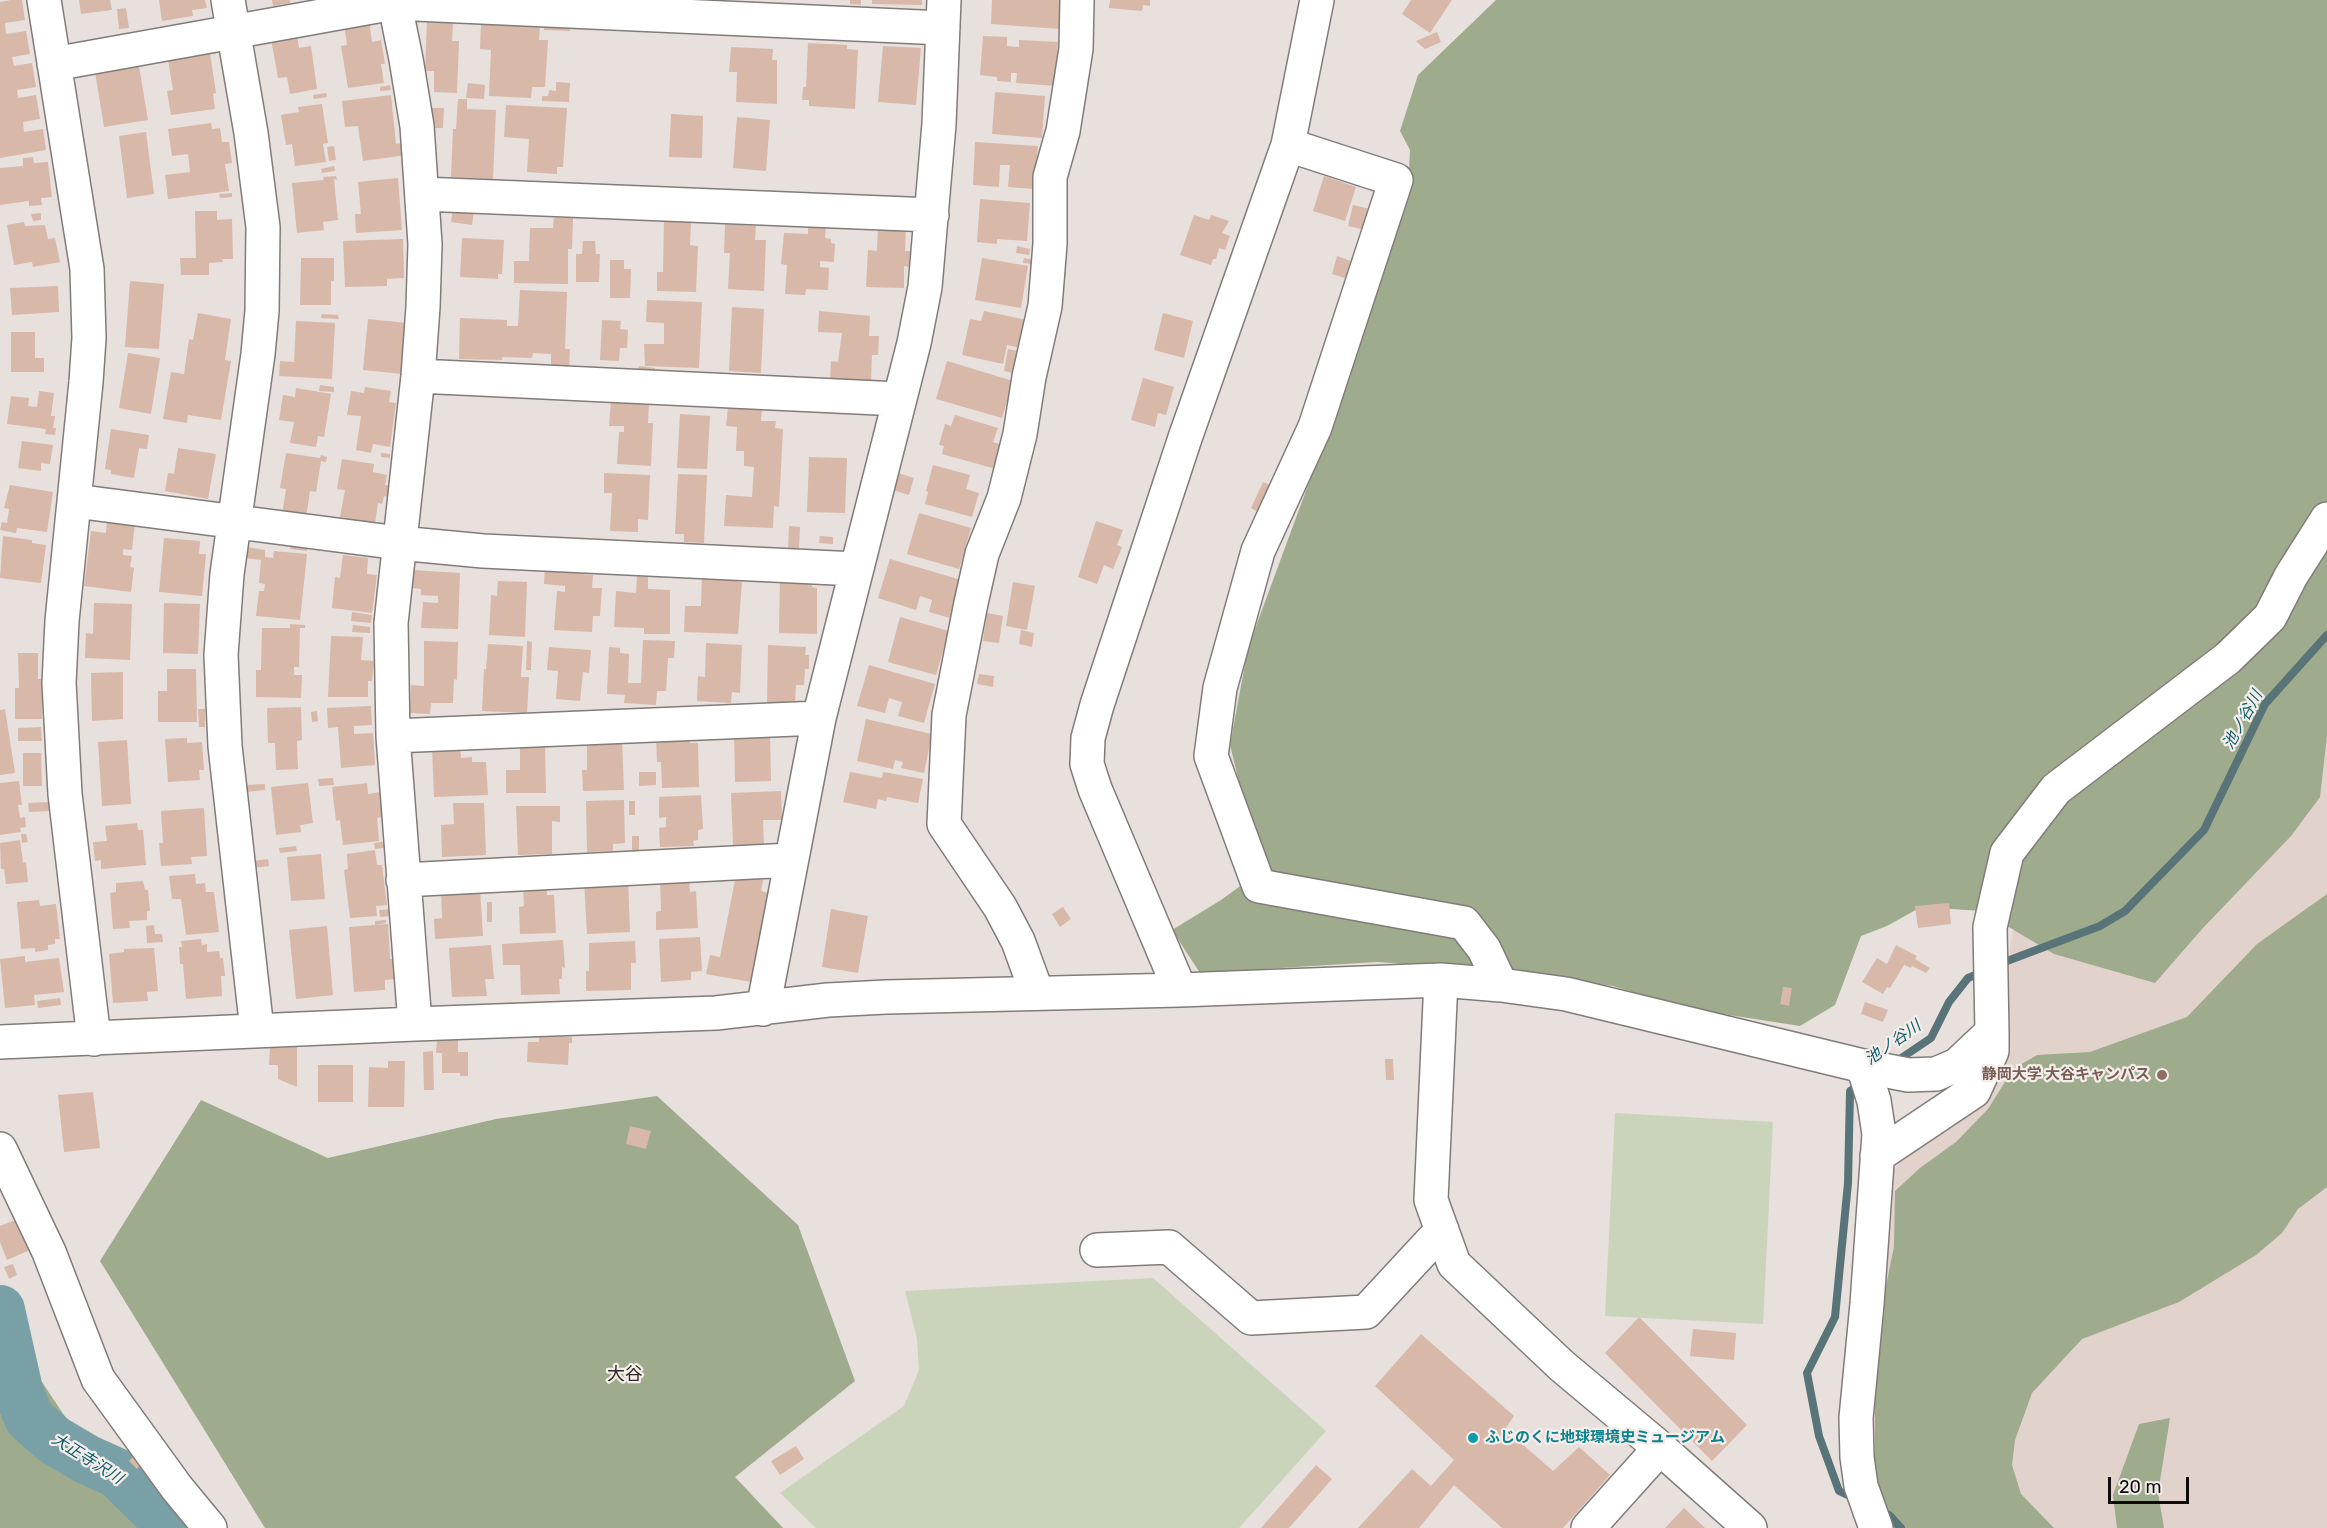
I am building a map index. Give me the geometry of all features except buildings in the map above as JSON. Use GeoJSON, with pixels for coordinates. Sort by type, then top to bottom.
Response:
{"type":"FeatureCollection","features":[{"type":"Feature","properties":{"kind":"street"},"geometry":{"type":"LineString","coordinates":[[44,0],[87,268],[89,338],[62,621],[59,682],[65,794],[94,1039]]}},
{"type":"Feature","properties":{"kind":"street"},"geometry":{"type":"LineString","coordinates":[[1037,993],[1018,941],[1004,915],[944,824],[949,715],[982,554],[1004,498],[1020,434],[1029,377],[1045,306],[1050,244],[1050,177],[1063,131],[1076,49],[1077,0]]}},
{"type":"Feature","properties":{"kind":"street"},"geometry":{"type":"LineString","coordinates":[[1180,990],[1095,789],[1087,764],[1088,738],[1185,438],[1288,145],[1317,0]]}},
{"type":"Feature","properties":{"kind":"street"},"geometry":{"type":"LineString","coordinates":[[54,64],[230,16],[394,2],[943,14],[939,124],[925,286],[914,343],[819,718],[763,1009]]}},
{"type":"Feature","properties":{"kind":"street"},"geometry":{"type":"LineString","coordinates":[[394,2],[417,126],[422,194],[424,276],[418,376],[392,623],[393,736],[415,1024]]}},
{"type":"Feature","properties":{"kind":"street"},"geometry":{"type":"LineString","coordinates":[[230,16],[251,133],[263,226],[262,311],[253,400],[234,522],[223,615],[221,692],[257,1030]]}},
{"type":"Feature","properties":{"kind":"street"},"geometry":{"type":"LineString","coordinates":[[1288,145],[1396,180],[1315,427],[1258,550],[1220,688],[1211,756],[1259,886],[1464,924],[1484,949],[1501,985]]}},
{"type":"Feature","properties":{"kind":"street"},"geometry":{"type":"LineString","coordinates":[[422,194],[932,214]]}},
{"type":"Feature","properties":{"kind":"street"},"geometry":{"type":"LineString","coordinates":[[418,376],[899,399]]}},
{"type":"Feature","properties":{"kind":"street"},"geometry":{"type":"LineString","coordinates":[[75,501],[399,543],[483,550],[856,569]]}},
{"type":"Feature","properties":{"kind":"street"},"geometry":{"type":"LineString","coordinates":[[1877,1156],[1974,1091],[1992,1051],[1990,927],[2007,853],[2056,789],[2228,657],[2270,617],[2291,576],[2327,519]]}},
{"type":"Feature","properties":{"kind":"street"},"geometry":{"type":"LineString","coordinates":[[393,736],[819,718]]}},
{"type":"Feature","properties":{"kind":"street"},"geometry":{"type":"LineString","coordinates":[[403,880],[791,860]]}},
{"type":"Feature","properties":{"kind":"street"},"geometry":{"type":"LineString","coordinates":[[1441,980],[1431,1200],[1454,1264],[1562,1366],[1660,1448],[1750,1528]]}},
{"type":"Feature","properties":{"kind":"street"},"geometry":{"type":"LineString","coordinates":[[0,1042],[716,1013],[828,1000],[874,998],[1441,980],[1566,994],[1908,1075],[1936,1074],[1957,1065],[1992,1032]]}},
{"type":"Feature","properties":{"kind":"street"},"geometry":{"type":"LineString","coordinates":[[1863,1066],[1874,1101],[1879,1134],[1856,1418],[1857,1457],[1861,1486],[1876,1528]]}},
{"type":"Feature","properties":{"kind":"street"},"geometry":{"type":"LineString","coordinates":[[0,1149],[49,1252],[98,1379],[177,1488],[210,1528]]}},
{"type":"Feature","properties":{"kind":"street"},"geometry":{"type":"LineString","coordinates":[[1097,1250],[1169,1247],[1251,1318],[1366,1312],[1442,1230]]}},
{"type":"Feature","properties":{"kind":"street"},"geometry":{"type":"LineString","coordinates":[[1588,1528],[1660,1448]]}},
{"type":"Feature","properties":{"kind":"shaded area","name":"静岡大学 大谷キャンパス"},"geometry":{"type":"Polygon","coordinates":[[[2327,611],[2327,1528],[1883,1528],[1866,1440],[1889,1178],[1907,1151],[1945,1122],[2003,994],[2017,904],[2327,611]]]}},
{"type":"Feature","properties":{"kind":"green space"},"geometry":{"type":"Polygon","coordinates":[[[1496,0],[2327,0],[2327,736],[2320,797],[2291,836],[2203,928],[2155,983],[2054,954],[1982,911],[1921,907],[1887,926],[1861,936],[1835,1005],[1800,1026],[1684,1008],[1613,986],[1506,971],[1377,962],[1200,973],[1172,930],[1221,900],[1261,871],[1230,745],[1248,648],[1328,431],[1408,187],[1410,150],[1400,131],[1418,75],[1496,0]]]}},
{"type":"Feature","properties":{"kind":"green space"},"geometry":{"type":"Polygon","coordinates":[[[2327,894],[2327,1187],[2298,1209],[2282,1233],[2256,1255],[2179,1302],[2082,1339],[2032,1393],[2015,1440],[2012,1465],[2021,1494],[2054,1528],[1882,1528],[1875,1519],[1875,1387],[1878,1327],[1894,1246],[1895,1191],[1920,1168],[1956,1142],[1988,1109],[2013,1069],[2037,1055],[2090,1052],[2187,1017],[2257,944],[2327,894]]]}},
{"type":"Feature","properties":{"kind":"green space"},"geometry":{"type":"Polygon","coordinates":[[[657,1096],[798,1225],[855,1381],[735,1477],[783,1528],[265,1528],[100,1261],[201,1100],[328,1158],[496,1119],[657,1096]]]}},
{"type":"Feature","properties":{"kind":"green space"},"geometry":{"type":"Polygon","coordinates":[[[1615,1113],[1773,1122],[1763,1324],[1605,1316],[1615,1113]]]}},
{"type":"Feature","properties":{"kind":"green space"},"geometry":{"type":"Polygon","coordinates":[[[1153,1278],[1326,1431],[1239,1528],[816,1528],[780,1493],[904,1406],[919,1370],[917,1339],[905,1291],[1153,1278]]]}},
{"type":"Feature","properties":{"kind":"green space"},"geometry":{"type":"Polygon","coordinates":[[[0,1345],[36,1373],[139,1528],[0,1528],[0,1345]]]}},
{"type":"Feature","properties":{"kind":"green space"},"geometry":{"type":"Polygon","coordinates":[[[2170,1418],[2158,1493],[2164,1528],[2117,1528],[2113,1495],[2139,1424],[2170,1418]]]}},
{"type":"Feature","properties":{"kind":"waterway","name":"池ノ谷川"},"geometry":{"type":"LineString","coordinates":[[1999,964],[2100,926],[2125,911],[2204,830],[2265,704],[2327,635]]}},
{"type":"Feature","properties":{"kind":"waterway","name":"池ノ谷川"},"geometry":{"type":"LineString","coordinates":[[1894,1063],[1931,1038],[1949,1002],[1968,978],[1985,971]]}},
{"type":"Feature","properties":{"kind":"waterway","name":"池ノ谷川"},"geometry":{"type":"LineString","coordinates":[[1856,1499],[1839,1491],[1819,1436],[1807,1373],[1835,1317],[1848,1183],[1850,1091],[1862,1083]]}},
{"type":"Feature","properties":{"kind":"waterway","name":"大正寺沢川"},"geometry":{"type":"LineString","coordinates":[[0,1310],[18,1390],[29,1418],[54,1440],[86,1459],[117,1473],[173,1528]]}},
{"type":"Feature","properties":{"kind":"waterway","name":"池ノ谷川"},"geometry":{"type":"LineString","coordinates":[[1881,1511],[1889,1515],[1901,1528]]}},
{"type":"Feature","properties":{"kind":"place","name":"静岡大学 大谷キャンパス"},"geometry":{"type":"Point","coordinates":[2162,1075]}},
{"type":"Feature","properties":{"kind":"place","name":"ふじのくに地球環境史ミュージアム"},"geometry":{"type":"Point","coordinates":[1473,1438]}},
{"type":"Feature","properties":{"kind":"district","name":"大谷"},"geometry":{"type":"Point","coordinates":[625,1375]}}]}
